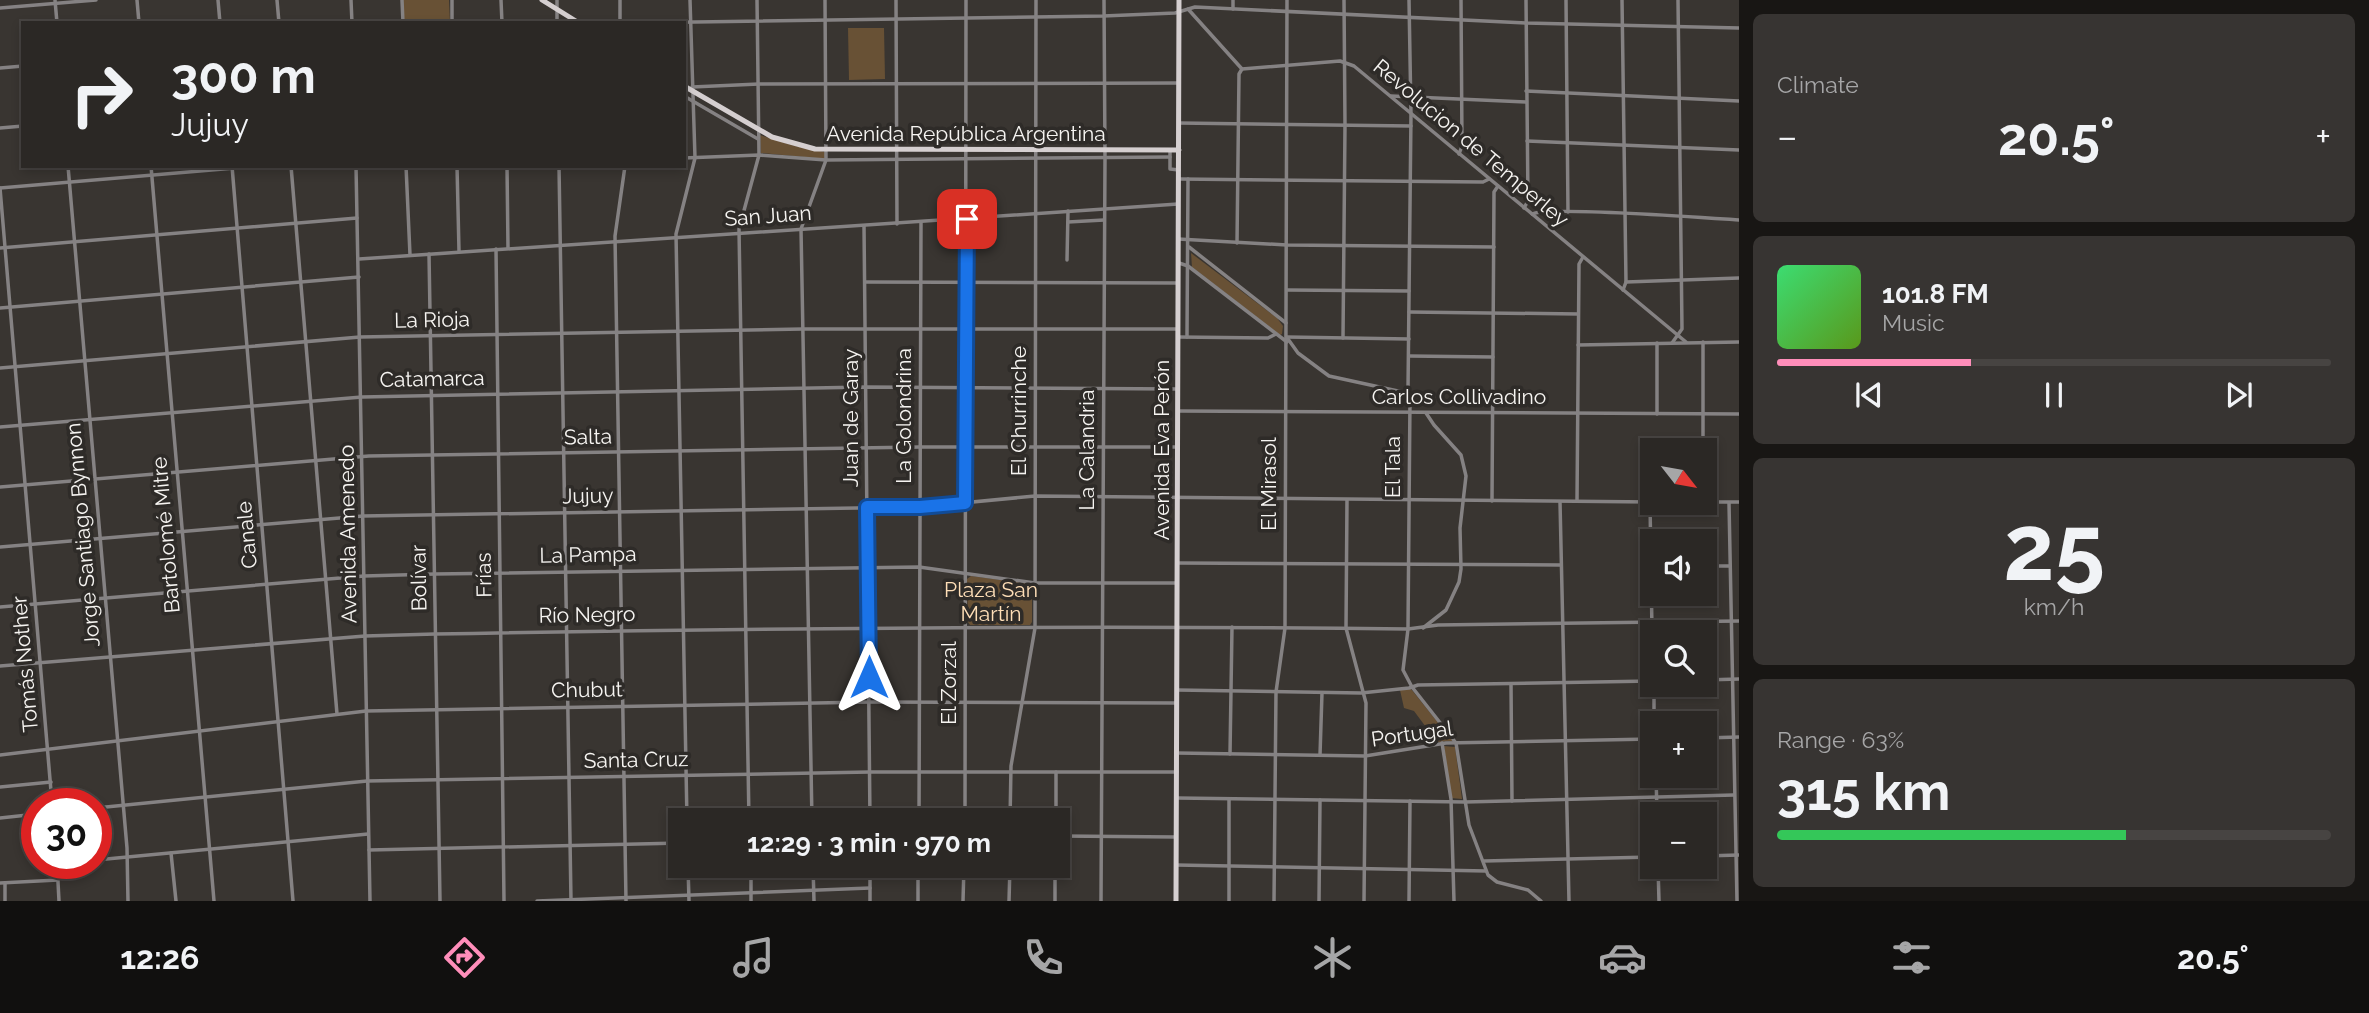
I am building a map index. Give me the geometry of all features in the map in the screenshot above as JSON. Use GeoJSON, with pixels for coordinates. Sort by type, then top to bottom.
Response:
{"type":"FeatureCollection","features":[{"type":"Feature","properties":{"kind":"main road"},"geometry":{"type":"LineString","coordinates":[[542,0],[576,21]]}},
{"type":"Feature","properties":{"kind":"main road","name":"Avenida Eva Perón"},"geometry":{"type":"LineString","coordinates":[[1176,901],[1179,0]]}},
{"type":"Feature","properties":{"kind":"main road","name":"Avenida República Argentina"},"geometry":{"type":"LineString","coordinates":[[686,87],[758,130],[782,141],[826,150],[1105,150],[1170,154],[1179,150]]}},
{"type":"Feature","properties":{"kind":"street"},"geometry":{"type":"LineString","coordinates":[[0,8],[96,0]]}},
{"type":"Feature","properties":{"kind":"street"},"geometry":{"type":"LineString","coordinates":[[137,0],[139,21]]}},
{"type":"Feature","properties":{"kind":"street"},"geometry":{"type":"LineString","coordinates":[[218,0],[220,21]]}},
{"type":"Feature","properties":{"kind":"street"},"geometry":{"type":"LineString","coordinates":[[277,0],[279,21]]}},
{"type":"Feature","properties":{"kind":"street"},"geometry":{"type":"LineString","coordinates":[[351,0],[352,21]]}},
{"type":"Feature","properties":{"kind":"street"},"geometry":{"type":"LineString","coordinates":[[401,0],[403,21]]}},
{"type":"Feature","properties":{"kind":"street"},"geometry":{"type":"LineString","coordinates":[[452,0],[452,21]]}},
{"type":"Feature","properties":{"kind":"street"},"geometry":{"type":"LineString","coordinates":[[501,0],[502,21]]}},
{"type":"Feature","properties":{"kind":"street"},"geometry":{"type":"LineString","coordinates":[[556,0],[557,21]]}},
{"type":"Feature","properties":{"kind":"street"},"geometry":{"type":"LineString","coordinates":[[620,0],[620,21]]}},
{"type":"Feature","properties":{"kind":"street"},"geometry":{"type":"LineString","coordinates":[[687,808],[676,238],[695,158],[690,0]]}},
{"type":"Feature","properties":{"kind":"street"},"geometry":{"type":"LineString","coordinates":[[749,808],[739,233],[759,155],[757,0]]}},
{"type":"Feature","properties":{"kind":"street"},"geometry":{"type":"LineString","coordinates":[[811,808],[801,229],[826,160],[825,0]]}},
{"type":"Feature","properties":{"kind":"street"},"geometry":{"type":"LineString","coordinates":[[896,0],[897,224]]}},
{"type":"Feature","properties":{"kind":"street","name":"El Zorzal"},"geometry":{"type":"LineString","coordinates":[[965,808],[966,0]]}},
{"type":"Feature","properties":{"kind":"street","name":"El Churrinche"},"geometry":{"type":"LineString","coordinates":[[1010,808],[1010,772],[1035,628],[1036,0]]}},
{"type":"Feature","properties":{"kind":"street","name":"La Calandria"},"geometry":{"type":"LineString","coordinates":[[1101,901],[1104,0]]}},
{"type":"Feature","properties":{"kind":"street"},"geometry":{"type":"LineString","coordinates":[[1233,0],[1233,9]]}},
{"type":"Feature","properties":{"kind":"street","name":"El Mirasol"},"geometry":{"type":"LineString","coordinates":[[1274,901],[1276,692],[1285,628],[1287,0]]}},
{"type":"Feature","properties":{"kind":"street"},"geometry":{"type":"LineString","coordinates":[[1343,338],[1344,0]]}},
{"type":"Feature","properties":{"kind":"street","name":"El Tala"},"geometry":{"type":"LineString","coordinates":[[1409,0],[1411,181],[1408,629],[1403,667],[1412,687],[1456,743],[1470,828],[1486,871]]}},
{"type":"Feature","properties":{"kind":"street"},"geometry":{"type":"LineString","coordinates":[[1459,154],[1462,146],[1461,0]]}},
{"type":"Feature","properties":{"kind":"street"},"geometry":{"type":"LineString","coordinates":[[1524,208],[1528,201],[1526,0]]}},
{"type":"Feature","properties":{"kind":"street"},"geometry":{"type":"LineString","coordinates":[[1566,0],[1568,212]]}},
{"type":"Feature","properties":{"kind":"street"},"geometry":{"type":"LineString","coordinates":[[1622,0],[1626,282],[1623,290]]}},
{"type":"Feature","properties":{"kind":"street"},"geometry":{"type":"LineString","coordinates":[[1672,343],[1682,329],[1678,0]]}},
{"type":"Feature","properties":{"kind":"street"},"geometry":{"type":"LineString","coordinates":[[55,2],[57,21]]}},
{"type":"Feature","properties":{"kind":"street"},"geometry":{"type":"LineString","coordinates":[[686,21],[1103,16],[1179,11],[1195,7],[1526,23],[1739,28]]}},
{"type":"Feature","properties":{"kind":"street"},"geometry":{"type":"LineString","coordinates":[[1188,9],[1242,69],[1239,74],[1237,243]]}},
{"type":"Feature","properties":{"kind":"street","name":"Revolucion de Temperley"},"geometry":{"type":"LineString","coordinates":[[1242,69],[1344,61],[1354,66],[1686,342]]}},
{"type":"Feature","properties":{"kind":"street"},"geometry":{"type":"LineString","coordinates":[[0,68],[21,66]]}},
{"type":"Feature","properties":{"kind":"street"},"geometry":{"type":"LineString","coordinates":[[692,89],[759,84],[1179,83]]}},
{"type":"Feature","properties":{"kind":"street"},"geometry":{"type":"LineString","coordinates":[[1526,91],[1739,101]]}},
{"type":"Feature","properties":{"kind":"street"},"geometry":{"type":"LineString","coordinates":[[1389,96],[1526,102]]}},
{"type":"Feature","properties":{"kind":"street"},"geometry":{"type":"LineString","coordinates":[[686,97],[759,139]]}},
{"type":"Feature","properties":{"kind":"street"},"geometry":{"type":"LineString","coordinates":[[1179,122],[1411,126]]}},
{"type":"Feature","properties":{"kind":"street"},"geometry":{"type":"LineString","coordinates":[[0,128],[21,126]]}},
{"type":"Feature","properties":{"kind":"street"},"geometry":{"type":"LineString","coordinates":[[1527,141],[1739,150]]}},
{"type":"Feature","properties":{"kind":"street"},"geometry":{"type":"LineString","coordinates":[[1170,154],[1170,169],[1179,170]]}},
{"type":"Feature","properties":{"kind":"street","name":"Avenida República Argentina"},"geometry":{"type":"LineString","coordinates":[[686,158],[759,155],[826,160],[1036,159],[1170,154]]}},
{"type":"Feature","properties":{"kind":"street","name":"Jorge Santiago Bynnon"},"geometry":{"type":"LineString","coordinates":[[68,168],[123,805],[128,901]]}},
{"type":"Feature","properties":{"kind":"street","name":"Bartolomé Mitre"},"geometry":{"type":"LineString","coordinates":[[151,168],[214,901]]}},
{"type":"Feature","properties":{"kind":"street"},"geometry":{"type":"LineString","coordinates":[[0,188],[222,168]]}},
{"type":"Feature","properties":{"kind":"street","name":"Canale"},"geometry":{"type":"LineString","coordinates":[[232,168],[293,901]]}},
{"type":"Feature","properties":{"kind":"street"},"geometry":{"type":"LineString","coordinates":[[291,168],[337,714]]}},
{"type":"Feature","properties":{"kind":"street","name":"Avenida Amenedo"},"geometry":{"type":"LineString","coordinates":[[356,168],[370,901]]}},
{"type":"Feature","properties":{"kind":"street"},"geometry":{"type":"LineString","coordinates":[[407,168],[410,255]]}},
{"type":"Feature","properties":{"kind":"street"},"geometry":{"type":"LineString","coordinates":[[457,168],[459,251]]}},
{"type":"Feature","properties":{"kind":"street"},"geometry":{"type":"LineString","coordinates":[[507,168],[508,248]]}},
{"type":"Feature","properties":{"kind":"street"},"geometry":{"type":"LineString","coordinates":[[559,168],[571,900]]}},
{"type":"Feature","properties":{"kind":"street"},"geometry":{"type":"LineString","coordinates":[[625,168],[616,242],[625,900]]}},
{"type":"Feature","properties":{"kind":"street"},"geometry":{"type":"LineString","coordinates":[[1179,179],[1483,182],[1489,179]]}},
{"type":"Feature","properties":{"kind":"street"},"geometry":{"type":"LineString","coordinates":[[1187,337],[1188,179]]}},
{"type":"Feature","properties":{"kind":"street"},"geometry":{"type":"LineString","coordinates":[[1492,501],[1494,192],[1498,186]]}},
{"type":"Feature","properties":{"kind":"street","name":"Tomás Nother"},"geometry":{"type":"LineString","coordinates":[[0,188],[51,788]]}},
{"type":"Feature","properties":{"kind":"street","name":"San Juan"},"geometry":{"type":"LineString","coordinates":[[359,259],[1179,204]]}},
{"type":"Feature","properties":{"kind":"street"},"geometry":{"type":"LineString","coordinates":[[1067,260],[1068,211]]}},
{"type":"Feature","properties":{"kind":"street"},"geometry":{"type":"LineString","coordinates":[[1532,214],[1568,212],[1739,219]]}},
{"type":"Feature","properties":{"kind":"street"},"geometry":{"type":"LineString","coordinates":[[0,248],[358,218]]}},
{"type":"Feature","properties":{"kind":"street"},"geometry":{"type":"LineString","coordinates":[[1068,222],[1104,219]]}},
{"type":"Feature","properties":{"kind":"street","name":"La Golondrina"},"geometry":{"type":"LineString","coordinates":[[919,808],[921,222]]}},
{"type":"Feature","properties":{"kind":"street","name":"Juan de Garay"},"geometry":{"type":"LineString","coordinates":[[864,226],[870,808]]}},
{"type":"Feature","properties":{"kind":"street"},"geometry":{"type":"LineString","coordinates":[[1178,239],[1189,244],[1286,323]]}},
{"type":"Feature","properties":{"kind":"street"},"geometry":{"type":"LineString","coordinates":[[1189,244],[1494,247]]}},
{"type":"Feature","properties":{"kind":"street","name":"Frías"},"geometry":{"type":"LineString","coordinates":[[496,249],[505,901]]}},
{"type":"Feature","properties":{"kind":"street","name":"Bolívar"},"geometry":{"type":"LineString","coordinates":[[429,254],[440,901]]}},
{"type":"Feature","properties":{"kind":"street"},"geometry":{"type":"LineString","coordinates":[[1577,501],[1579,264],[1583,257]]}},
{"type":"Feature","properties":{"kind":"street"},"geometry":{"type":"LineString","coordinates":[[1178,263],[1188,266],[1287,340],[1298,353],[1329,376],[1408,393]]}},
{"type":"Feature","properties":{"kind":"street"},"geometry":{"type":"LineString","coordinates":[[0,307],[359,277]]}},
{"type":"Feature","properties":{"kind":"street"},"geometry":{"type":"LineString","coordinates":[[1626,282],[1739,278]]}},
{"type":"Feature","properties":{"kind":"street"},"geometry":{"type":"LineString","coordinates":[[865,282],[1178,283]]}},
{"type":"Feature","properties":{"kind":"street"},"geometry":{"type":"LineString","coordinates":[[1287,290],[1409,291]]}},
{"type":"Feature","properties":{"kind":"street"},"geometry":{"type":"LineString","coordinates":[[1409,312],[1578,314]]}},
{"type":"Feature","properties":{"kind":"street","name":"La Rioja"},"geometry":{"type":"LineString","coordinates":[[0,368],[360,337],[866,328],[1178,329]]}},
{"type":"Feature","properties":{"kind":"street"},"geometry":{"type":"LineString","coordinates":[[1178,337],[1268,338],[1276,334]]}},
{"type":"Feature","properties":{"kind":"street"},"geometry":{"type":"LineString","coordinates":[[1287,340],[1409,339]]}},
{"type":"Feature","properties":{"kind":"street"},"geometry":{"type":"LineString","coordinates":[[1703,342],[1703,438]]}},
{"type":"Feature","properties":{"kind":"street"},"geometry":{"type":"LineString","coordinates":[[1578,345],[1739,342]]}},
{"type":"Feature","properties":{"kind":"street"},"geometry":{"type":"LineString","coordinates":[[1657,344],[1657,414]]}},
{"type":"Feature","properties":{"kind":"street"},"geometry":{"type":"LineString","coordinates":[[1409,356],[1493,357]]}},
{"type":"Feature","properties":{"kind":"street","name":"Catamarca"},"geometry":{"type":"LineString","coordinates":[[0,427],[362,397],[866,387],[1178,389]]}},
{"type":"Feature","properties":{"kind":"street","name":"Carlos Collivadino"},"geometry":{"type":"LineString","coordinates":[[1178,411],[1739,414]]}},
{"type":"Feature","properties":{"kind":"street"},"geometry":{"type":"LineString","coordinates":[[1423,628],[1443,614],[1452,602],[1460,582],[1460,528],[1466,476],[1463,457],[1426,412]]}},
{"type":"Feature","properties":{"kind":"street","name":"Salta"},"geometry":{"type":"LineString","coordinates":[[0,487],[363,456],[920,447],[1177,447]]}},
{"type":"Feature","properties":{"kind":"street","name":"Jujuy"},"geometry":{"type":"LineString","coordinates":[[0,547],[363,516],[920,507],[1035,496],[1640,502]]}},
{"type":"Feature","properties":{"kind":"street"},"geometry":{"type":"LineString","coordinates":[[1347,500],[1346,628],[1364,693],[1364,901]]}},
{"type":"Feature","properties":{"kind":"street"},"geometry":{"type":"LineString","coordinates":[[1560,502],[1569,901]]}},
{"type":"Feature","properties":{"kind":"street"},"geometry":{"type":"LineString","coordinates":[[1717,503],[1739,502]]}},
{"type":"Feature","properties":{"kind":"street"},"geometry":{"type":"LineString","coordinates":[[1729,503],[1736,737],[1734,795],[1738,855],[1737,901]]}},
{"type":"Feature","properties":{"kind":"street"},"geometry":{"type":"LineString","coordinates":[[1177,563],[1561,565]]}},
{"type":"Feature","properties":{"kind":"street"},"geometry":{"type":"LineString","coordinates":[[1717,566],[1730,566]]}},
{"type":"Feature","properties":{"kind":"street","name":"La Pampa"},"geometry":{"type":"LineString","coordinates":[[0,607],[364,576],[500,572],[919,567],[1035,583],[1177,583]]}},
{"type":"Feature","properties":{"kind":"street","name":"Río Negro"},"geometry":{"type":"LineString","coordinates":[[1717,621],[1739,621]]}},
{"type":"Feature","properties":{"kind":"street","name":"Río Negro"},"geometry":{"type":"LineString","coordinates":[[0,666],[365,636],[501,632],[869,627],[1408,629],[1438,625],[1640,622]]}},
{"type":"Feature","properties":{"kind":"street"},"geometry":{"type":"LineString","coordinates":[[1230,754],[1232,627]]}},
{"type":"Feature","properties":{"kind":"street"},"geometry":{"type":"LineString","coordinates":[[1717,680],[1739,679]]}},
{"type":"Feature","properties":{"kind":"street"},"geometry":{"type":"LineString","coordinates":[[1177,690],[1364,693],[1418,685],[1640,683]]}},
{"type":"Feature","properties":{"kind":"street"},"geometry":{"type":"LineString","coordinates":[[1510,684],[1512,801]]}},
{"type":"Feature","properties":{"kind":"street"},"geometry":{"type":"LineString","coordinates":[[1320,755],[1322,693]]}},
{"type":"Feature","properties":{"kind":"street","name":"Chubut"},"geometry":{"type":"LineString","coordinates":[[0,755],[366,711],[869,702],[1177,702]]}},
{"type":"Feature","properties":{"kind":"street"},"geometry":{"type":"LineString","coordinates":[[1717,738],[1736,737]]}},
{"type":"Feature","properties":{"kind":"street","name":"Portugal"},"geometry":{"type":"LineString","coordinates":[[1177,753],[1365,756],[1443,743],[1640,739]]}},
{"type":"Feature","properties":{"kind":"street"},"geometry":{"type":"LineString","coordinates":[[1443,743],[1451,802],[1454,901]]}},
{"type":"Feature","properties":{"kind":"street","name":"Santa Cruz"},"geometry":{"type":"LineString","coordinates":[[112,806],[367,781],[810,772],[1177,772]]}},
{"type":"Feature","properties":{"kind":"street"},"geometry":{"type":"LineString","coordinates":[[1056,772],[1056,808]]}},
{"type":"Feature","properties":{"kind":"street"},"geometry":{"type":"LineString","coordinates":[[0,787],[51,782]]}},
{"type":"Feature","properties":{"kind":"street"},"geometry":{"type":"LineString","coordinates":[[1656,788],[1656,802]]}},
{"type":"Feature","properties":{"kind":"street"},"geometry":{"type":"LineString","coordinates":[[1177,798],[1465,802],[1734,795]]}},
{"type":"Feature","properties":{"kind":"street"},"geometry":{"type":"LineString","coordinates":[[1229,799],[1229,901]]}},
{"type":"Feature","properties":{"kind":"street"},"geometry":{"type":"LineString","coordinates":[[1319,901],[1320,800]]}},
{"type":"Feature","properties":{"kind":"street"},"geometry":{"type":"LineString","coordinates":[[1409,901],[1410,801]]}},
{"type":"Feature","properties":{"kind":"street"},"geometry":{"type":"LineString","coordinates":[[0,818],[21,816]]}},
{"type":"Feature","properties":{"kind":"street"},"geometry":{"type":"LineString","coordinates":[[112,858],[368,834]]}},
{"type":"Feature","properties":{"kind":"street"},"geometry":{"type":"LineString","coordinates":[[1070,836],[1177,837]]}},
{"type":"Feature","properties":{"kind":"street"},"geometry":{"type":"LineString","coordinates":[[369,850],[668,843]]}},
{"type":"Feature","properties":{"kind":"street"},"geometry":{"type":"LineString","coordinates":[[171,853],[176,901]]}},
{"type":"Feature","properties":{"kind":"street"},"geometry":{"type":"LineString","coordinates":[[1717,856],[1738,855]]}},
{"type":"Feature","properties":{"kind":"street"},"geometry":{"type":"LineString","coordinates":[[1484,861],[1640,857]]}},
{"type":"Feature","properties":{"kind":"street"},"geometry":{"type":"LineString","coordinates":[[1176,864],[1486,871],[1494,880],[1528,890],[1541,901]]}},
{"type":"Feature","properties":{"kind":"street"},"geometry":{"type":"LineString","coordinates":[[688,878],[689,898]]}},
{"type":"Feature","properties":{"kind":"street"},"geometry":{"type":"LineString","coordinates":[[751,878],[751,901]]}},
{"type":"Feature","properties":{"kind":"street"},"geometry":{"type":"LineString","coordinates":[[813,878],[814,901]]}},
{"type":"Feature","properties":{"kind":"street"},"geometry":{"type":"LineString","coordinates":[[870,878],[870,901]]}},
{"type":"Feature","properties":{"kind":"street"},"geometry":{"type":"LineString","coordinates":[[918,878],[918,901]]}},
{"type":"Feature","properties":{"kind":"street"},"geometry":{"type":"LineString","coordinates":[[963,901],[964,878]]}},
{"type":"Feature","properties":{"kind":"street"},"geometry":{"type":"LineString","coordinates":[[1010,878],[1010,901]]}},
{"type":"Feature","properties":{"kind":"street"},"geometry":{"type":"LineString","coordinates":[[1055,878],[1055,901]]}},
{"type":"Feature","properties":{"kind":"street"},"geometry":{"type":"LineString","coordinates":[[1658,879],[1658,901]]}},
{"type":"Feature","properties":{"kind":"street"},"geometry":{"type":"LineString","coordinates":[[5,901],[2,883],[58,880],[59,901]]}},
{"type":"Feature","properties":{"kind":"street"},"geometry":{"type":"LineString","coordinates":[[537,901],[689,898],[870,888]]}},
{"type":"Feature","properties":{"kind":"green space"},"geometry":{"type":"Polygon","coordinates":[[[403,0],[449,0],[450,21],[404,21],[403,0]]]}},
{"type":"Feature","properties":{"kind":"green space"},"geometry":{"type":"Polygon","coordinates":[[[848,28],[884,28],[885,79],[849,80],[848,28]]]}},
{"type":"Feature","properties":{"kind":"green space"},"geometry":{"type":"Polygon","coordinates":[[[760,135],[825,152],[825,159],[761,153],[760,135]]]}},
{"type":"Feature","properties":{"kind":"green space"},"geometry":{"type":"Polygon","coordinates":[[[1191,253],[1277,318],[1283,326],[1282,334],[1192,267],[1191,253]]]}},
{"type":"Feature","properties":{"kind":"green space","name":"Plaza San Martín"},"geometry":{"type":"Polygon","coordinates":[[[971,576],[1030,584],[1030,625],[970,625],[967,579],[971,576]]]}},
{"type":"Feature","properties":{"kind":"green space"},"geometry":{"type":"Polygon","coordinates":[[[1411,689],[1452,741],[1437,742],[1414,711],[1404,708],[1400,690],[1411,689]]]}},
{"type":"Feature","properties":{"kind":"green space"},"geometry":{"type":"Polygon","coordinates":[[[1444,746],[1455,747],[1462,799],[1451,798],[1444,746]]]}},
{"type":"Feature","properties":{"kind":"route"},"geometry":{"type":"LineString","coordinates":[[869,677],[867,507],[920,507],[965,503],[967,219]]}}]}
